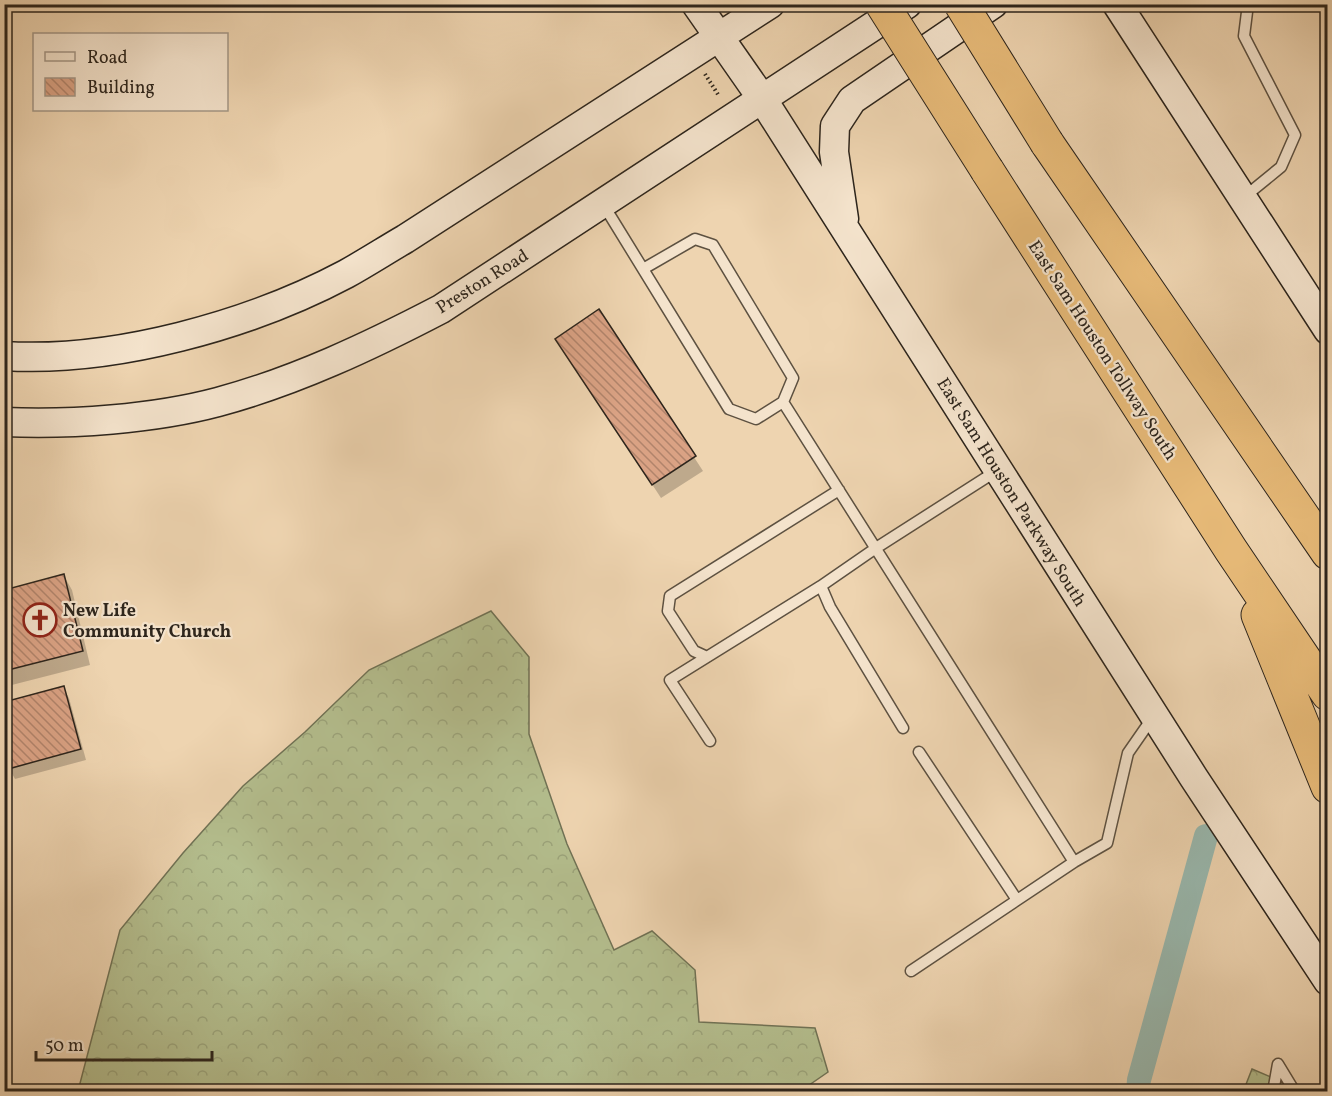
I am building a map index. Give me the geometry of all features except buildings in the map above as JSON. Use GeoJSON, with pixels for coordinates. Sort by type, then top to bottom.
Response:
{"type":"FeatureCollection","features":[{"type":"Feature","properties":{"kind":"highway","name":"East Sam Houston Tollway South"},"geometry":{"type":"LineString","coordinates":[[882,4],[1231,550],[1328,694]]}},
{"type":"Feature","properties":{"kind":"highway"},"geometry":{"type":"LineString","coordinates":[[961,4],[1047,143],[1328,553]]}},
{"type":"Feature","properties":{"kind":"highway"},"geometry":{"type":"LineString","coordinates":[[1231,550],[1328,787]]}},
{"type":"Feature","properties":{"kind":"main road","name":"East Sam Houston Parkway South"},"geometry":{"type":"LineString","coordinates":[[696,4],[763,100],[1154,715],[1328,981]]}},
{"type":"Feature","properties":{"kind":"main road"},"geometry":{"type":"LineString","coordinates":[[4,356],[89,353],[146,344],[267,310],[346,274],[405,239],[770,4]]}},
{"type":"Feature","properties":{"kind":"main road","name":"Preston Road"},"geometry":{"type":"LineString","coordinates":[[4,422],[93,420],[160,413],[217,402],[287,380],[383,339],[441,309],[907,4]]}},
{"type":"Feature","properties":{"kind":"main road"},"geometry":{"type":"LineString","coordinates":[[845,229],[834,144],[835,126],[852,100],[993,4]]}},
{"type":"Feature","properties":{"kind":"main road"},"geometry":{"type":"LineString","coordinates":[[1117,4],[1328,330]]}},
{"type":"Feature","properties":{"kind":"lane"},"geometry":{"type":"LineString","coordinates":[[1242,198],[1281,167],[1295,135],[1244,36],[1248,4]]}},
{"type":"Feature","properties":{"kind":"lane"},"geometry":{"type":"LineString","coordinates":[[603,203],[643,269],[729,409],[756,419],[783,402],[793,378],[712,245],[695,238],[643,269]]}},
{"type":"Feature","properties":{"kind":"lane"},"geometry":{"type":"LineString","coordinates":[[783,402],[1074,862]]}},
{"type":"Feature","properties":{"kind":"lane"},"geometry":{"type":"LineString","coordinates":[[710,741],[670,680],[821,586],[998,470]]}},
{"type":"Feature","properties":{"kind":"lane"},"geometry":{"type":"LineString","coordinates":[[707,657],[694,651],[668,611],[670,596],[839,490]]}},
{"type":"Feature","properties":{"kind":"lane"},"geometry":{"type":"LineString","coordinates":[[821,586],[830,607],[903,728]]}},
{"type":"Feature","properties":{"kind":"lane"},"geometry":{"type":"LineString","coordinates":[[911,971],[1074,862],[1107,843],[1128,753],[1154,715]]}},
{"type":"Feature","properties":{"kind":"lane"},"geometry":{"type":"LineString","coordinates":[[919,752],[1017,900]]}},
{"type":"Feature","properties":{"kind":"lane"},"geometry":{"type":"LineString","coordinates":[[1273,1092],[1278,1064],[1295,1092]]}},
{"type":"Feature","properties":{"kind":"path"},"geometry":{"type":"LineString","coordinates":[[704,72],[719,96]]}},
{"type":"Feature","properties":{"kind":"green space"},"geometry":{"type":"Polygon","coordinates":[[[491,611],[529,657],[529,734],[567,844],[614,950],[652,931],[695,970],[699,1022],[815,1028],[828,1072],[799,1092],[78,1091],[120,930],[183,853],[243,786],[305,732],[369,670],[491,611]]]}},
{"type":"Feature","properties":{"kind":"green space"},"geometry":{"type":"Polygon","coordinates":[[[1252,1069],[1297,1088],[1296,1091],[1243,1092],[1252,1069]]]}},
{"type":"Feature","properties":{"kind":"waterway"},"geometry":{"type":"LineString","coordinates":[[1138,1092],[1139,1080],[1206,836]]}},
{"type":"Feature","properties":{"kind":"place","name":"New Life Community Church"},"geometry":{"type":"Point","coordinates":[40,620]}}]}
